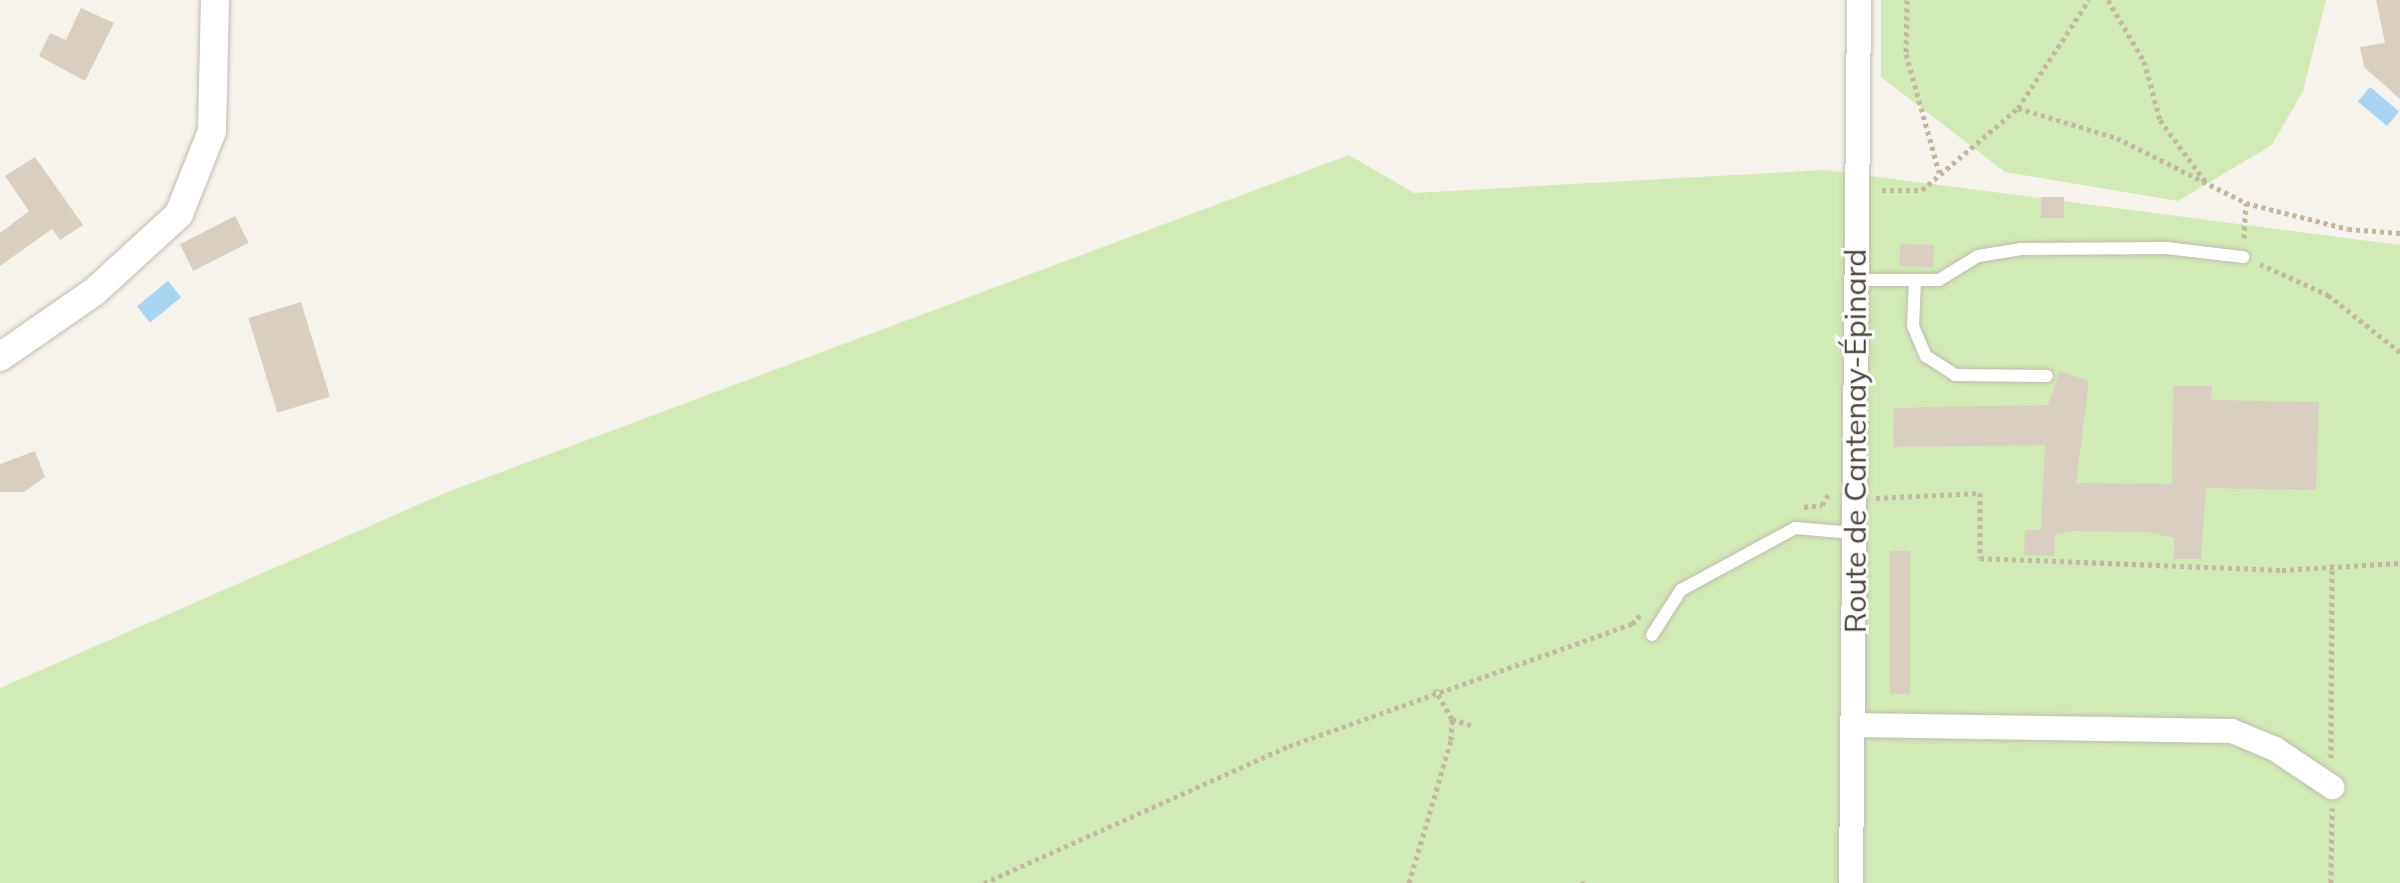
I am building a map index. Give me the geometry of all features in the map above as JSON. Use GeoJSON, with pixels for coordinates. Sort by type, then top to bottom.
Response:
{"type":"FeatureCollection","features":[{"type":"Feature","properties":{"kind":"street"},"geometry":{"type":"LineString","coordinates":[[0,357],[94,292],[179,214],[212,131],[212,14],[197,0]]}},
{"type":"Feature","properties":{"kind":"street","name":"Route de Cantenay-Épinard"},"geometry":{"type":"LineString","coordinates":[[1851,883],[1853,533],[1865,495],[1856,280],[1859,0]]}},
{"type":"Feature","properties":{"kind":"street"},"geometry":{"type":"LineString","coordinates":[[1853,725],[2232,731],[2275,749],[2332,787]]}},
{"type":"Feature","properties":{"kind":"lane"},"geometry":{"type":"LineString","coordinates":[[1856,280],[1939,280],[1978,256],[2021,249],[2166,248],[2243,257]]}},
{"type":"Feature","properties":{"kind":"lane"},"geometry":{"type":"LineString","coordinates":[[1915,281],[1913,326],[1926,356],[1955,375],[2047,376]]}},
{"type":"Feature","properties":{"kind":"lane"},"geometry":{"type":"LineString","coordinates":[[1652,635],[1681,590],[1795,528],[1853,533]]}},
{"type":"Feature","properties":{"kind":"path"},"geometry":{"type":"LineString","coordinates":[[1907,0],[1906,54],[1939,173]]}},
{"type":"Feature","properties":{"kind":"path"},"geometry":{"type":"LineString","coordinates":[[2018,108],[2089,0]]}},
{"type":"Feature","properties":{"kind":"path"},"geometry":{"type":"LineString","coordinates":[[2108,0],[2144,61],[2160,120],[2206,183]]}},
{"type":"Feature","properties":{"kind":"path"},"geometry":{"type":"LineString","coordinates":[[2246,203],[2243,257],[2328,295],[2400,352]]}},
{"type":"Feature","properties":{"kind":"path"},"geometry":{"type":"LineString","coordinates":[[1790,513],[1822,505],[1831,489],[1865,495],[1980,493],[1980,558],[2282,570],[2332,564],[2400,563]]}},
{"type":"Feature","properties":{"kind":"path"},"geometry":{"type":"LineString","coordinates":[[2331,883],[2332,564]]}},
{"type":"Feature","properties":{"kind":"path"},"geometry":{"type":"LineString","coordinates":[[984,883],[1289,746],[1435,690],[1632,624],[1642,612]]}},
{"type":"Feature","properties":{"kind":"path"},"geometry":{"type":"LineString","coordinates":[[2322,633],[2330,633]]}},
{"type":"Feature","properties":{"kind":"path"},"geometry":{"type":"LineString","coordinates":[[1435,690],[1452,719],[1471,725]]}},
{"type":"Feature","properties":{"kind":"path"},"geometry":{"type":"LineString","coordinates":[[1409,883],[1452,719]]}},
{"type":"Feature","properties":{"kind":"green space"},"geometry":{"type":"Polygon","coordinates":[[[1881,0],[2326,0],[2303,91],[2272,145],[2178,201],[2005,172],[1881,77],[1881,0]]]}},
{"type":"Feature","properties":{"kind":"green space"},"geometry":{"type":"Polygon","coordinates":[[[1349,155],[1414,193],[1824,170],[2400,245],[2400,883],[0,883],[0,688],[445,493],[1349,155]]]}},
{"type":"Feature","properties":{"kind":"water"},"geometry":{"type":"Polygon","coordinates":[[[2370,87],[2399,111],[2387,126],[2358,102],[2370,87]]]}},
{"type":"Feature","properties":{"kind":"water"},"geometry":{"type":"Polygon","coordinates":[[[168,281],[181,297],[150,322],[137,306],[168,281]]]}},
{"type":"Feature","properties":{"kind":"building"},"geometry":{"type":"Polygon","coordinates":[[[2376,0],[2400,0],[2400,99],[2364,67],[2360,47],[2385,43],[2376,0]]]}},
{"type":"Feature","properties":{"kind":"building"},"geometry":{"type":"Polygon","coordinates":[[[81,8],[114,23],[85,81],[39,56],[50,33],[66,40],[81,8]]]}},
{"type":"Feature","properties":{"kind":"building"},"geometry":{"type":"Polygon","coordinates":[[[35,157],[83,225],[60,240],[52,229],[0,266],[0,233],[29,211],[5,176],[35,157]]]}},
{"type":"Feature","properties":{"kind":"building"},"geometry":{"type":"Polygon","coordinates":[[[2041,197],[2064,197],[2064,218],[2041,218],[2041,197]]]}},
{"type":"Feature","properties":{"kind":"building"},"geometry":{"type":"Polygon","coordinates":[[[235,216],[249,243],[193,271],[180,244],[235,216]]]}},
{"type":"Feature","properties":{"kind":"building"},"geometry":{"type":"Polygon","coordinates":[[[1900,244],[1934,245],[1933,267],[1899,266],[1900,244]]]}},
{"type":"Feature","properties":{"kind":"building"},"geometry":{"type":"Polygon","coordinates":[[[301,302],[330,397],[277,413],[248,318],[301,302]]]}},
{"type":"Feature","properties":{"kind":"building"},"geometry":{"type":"Polygon","coordinates":[[[2060,371],[2089,381],[2076,483],[2172,484],[2173,386],[2212,386],[2211,400],[2319,402],[2316,490],[2206,488],[2201,559],[2174,559],[2174,538],[2148,532],[2073,531],[2055,535],[2054,556],[2024,555],[2025,530],[2041,530],[2045,445],[1893,447],[1894,408],[2048,405],[2060,371]]]}},
{"type":"Feature","properties":{"kind":"building"},"geometry":{"type":"Polygon","coordinates":[[[35,451],[45,477],[24,492],[0,492],[0,464],[35,451]]]}},
{"type":"Feature","properties":{"kind":"building"},"geometry":{"type":"Polygon","coordinates":[[[1890,551],[1910,551],[1910,694],[1890,694],[1890,551]]]}}]}
